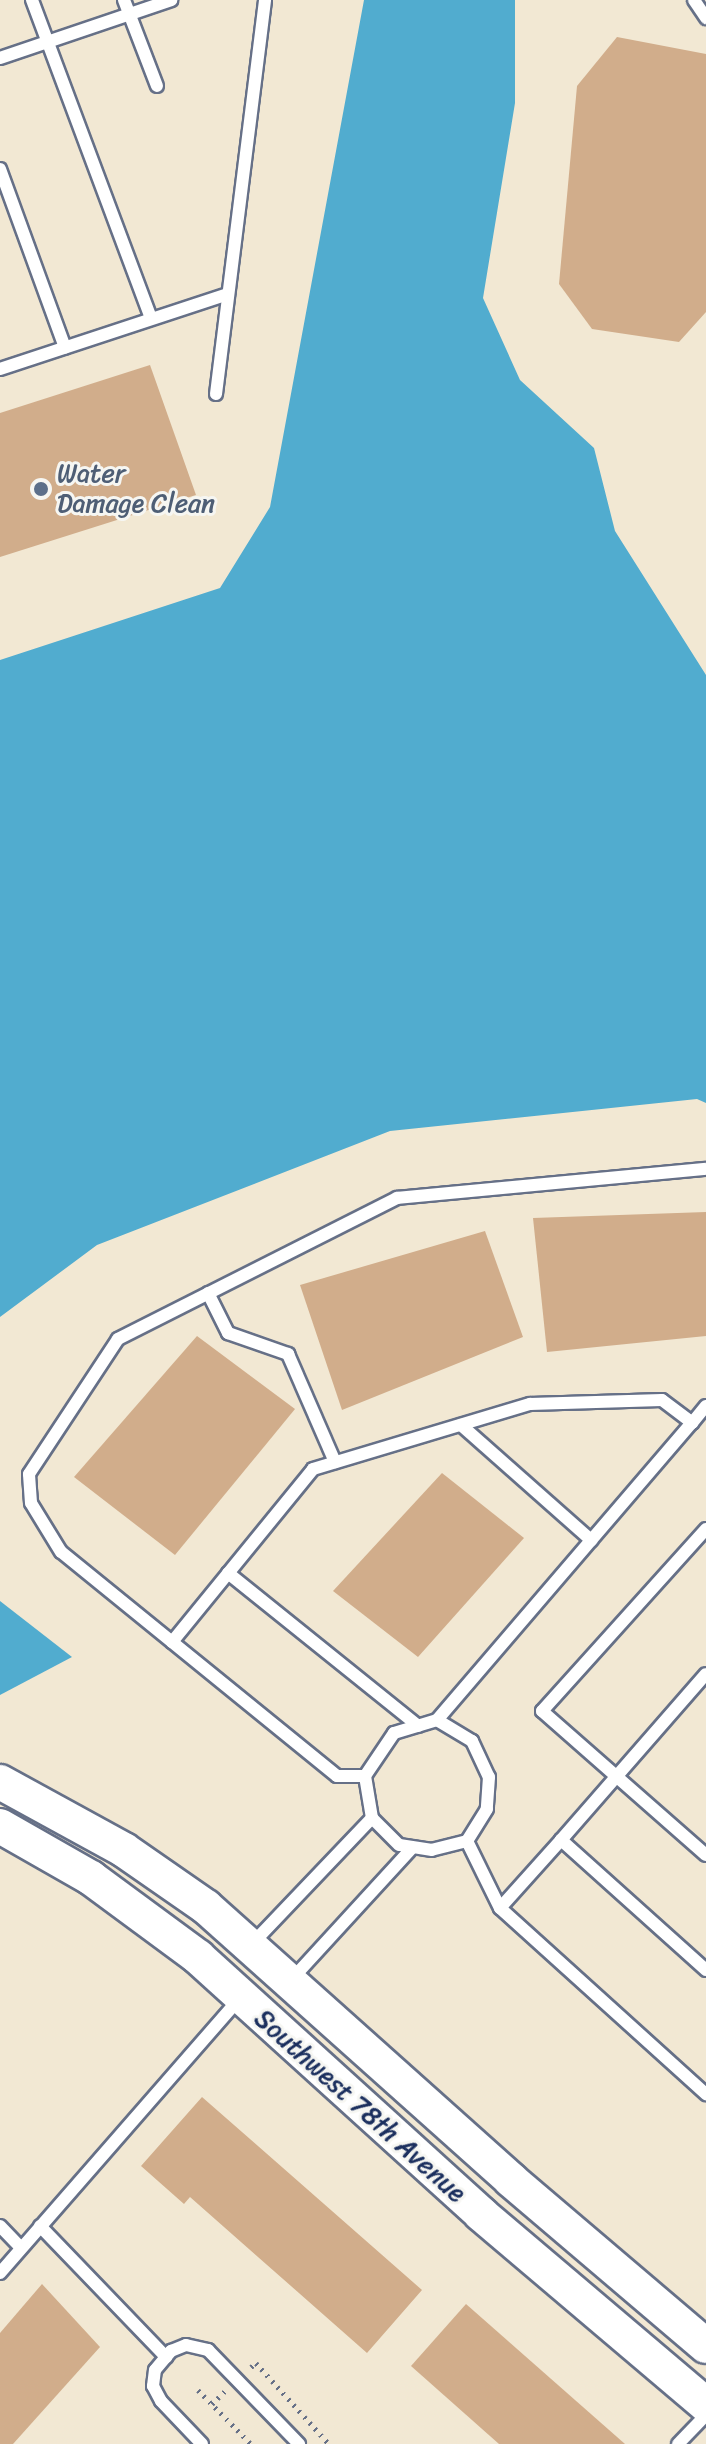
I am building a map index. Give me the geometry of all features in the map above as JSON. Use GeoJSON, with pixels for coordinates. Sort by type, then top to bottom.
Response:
{"type":"FeatureCollection","features":[{"type":"Feature","properties":{"kind":"street","name":"Southwest 78th Avenue"},"geometry":{"type":"LineString","coordinates":[[0,1782],[124,1850],[206,1907],[706,2346]]}},
{"type":"Feature","properties":{"kind":"street","name":"Southwest 78th Avenue"},"geometry":{"type":"LineString","coordinates":[[0,1826],[91,1878],[198,1957],[481,2214],[706,2405]]}},
{"type":"Feature","properties":{"kind":"street"},"geometry":{"type":"LineString","coordinates":[[198,1957],[290,1981]]}},
{"type":"Feature","properties":{"kind":"street"},"geometry":{"type":"LineString","coordinates":[[240,1998],[331,2018]]}},
{"type":"Feature","properties":{"kind":"lane"},"geometry":{"type":"LineString","coordinates":[[32,0],[45,42],[151,319]]}},
{"type":"Feature","properties":{"kind":"lane"},"geometry":{"type":"LineString","coordinates":[[124,0],[157,86]]}},
{"type":"Feature","properties":{"kind":"lane"},"geometry":{"type":"LineString","coordinates":[[0,58],[171,0]]}},
{"type":"Feature","properties":{"kind":"lane"},"geometry":{"type":"LineString","coordinates":[[216,394],[265,0]]}},
{"type":"Feature","properties":{"kind":"lane"},"geometry":{"type":"LineString","coordinates":[[694,0],[706,18]]}},
{"type":"Feature","properties":{"kind":"lane"},"geometry":{"type":"LineString","coordinates":[[0,169],[65,348]]}},
{"type":"Feature","properties":{"kind":"lane"},"geometry":{"type":"LineString","coordinates":[[0,369],[228,294]]}},
{"type":"Feature","properties":{"kind":"lane"},"geometry":{"type":"LineString","coordinates":[[365,1776],[337,1776],[61,1552],[31,1503],[29,1474],[118,1339],[397,1198],[706,1169]]}},
{"type":"Feature","properties":{"kind":"lane"},"geometry":{"type":"LineString","coordinates":[[208,1293],[228,1333],[288,1354],[335,1462]]}},
{"type":"Feature","properties":{"kind":"lane"},"geometry":{"type":"LineString","coordinates":[[172,1642],[313,1469],[530,1404],[586,1399],[662,1400],[692,1423]]}},
{"type":"Feature","properties":{"kind":"lane"},"geometry":{"type":"LineString","coordinates":[[437,1720],[472,1741],[489,1777],[487,1809],[467,1841],[432,1850],[399,1845],[372,1818],[365,1776],[394,1733],[437,1720],[706,1406]]}},
{"type":"Feature","properties":{"kind":"lane"},"geometry":{"type":"LineString","coordinates":[[461,1425],[591,1540]]}},
{"type":"Feature","properties":{"kind":"lane"},"geometry":{"type":"LineString","coordinates":[[706,1529],[542,1711],[706,1855]]}},
{"type":"Feature","properties":{"kind":"lane"},"geometry":{"type":"LineString","coordinates":[[228,1573],[418,1726]]}},
{"type":"Feature","properties":{"kind":"lane"},"geometry":{"type":"LineString","coordinates":[[500,1908],[706,1674]]}},
{"type":"Feature","properties":{"kind":"lane"},"geometry":{"type":"LineString","coordinates":[[250,1946],[372,1818]]}},
{"type":"Feature","properties":{"kind":"lane"},"geometry":{"type":"LineString","coordinates":[[561,1840],[706,1970]]}},
{"type":"Feature","properties":{"kind":"lane"},"geometry":{"type":"LineString","coordinates":[[467,1841],[500,1908],[706,2094]]}},
{"type":"Feature","properties":{"kind":"lane"},"geometry":{"type":"LineString","coordinates":[[290,1981],[412,1848]]}},
{"type":"Feature","properties":{"kind":"lane"},"geometry":{"type":"LineString","coordinates":[[0,2273],[240,1998]]}},
{"type":"Feature","properties":{"kind":"lane"},"geometry":{"type":"LineString","coordinates":[[0,2226],[21,2248]]}},
{"type":"Feature","properties":{"kind":"lane"},"geometry":{"type":"LineString","coordinates":[[40,2226],[166,2357]]}},
{"type":"Feature","properties":{"kind":"lane"},"geometry":{"type":"LineString","coordinates":[[202,2444],[161,2401],[153,2386],[155,2370],[166,2357],[186,2345],[208,2350],[299,2444]]}},
{"type":"Feature","properties":{"kind":"lane"},"geometry":{"type":"LineString","coordinates":[[678,2444],[706,2415]]}},
{"type":"Feature","properties":{"kind":"path"},"geometry":{"type":"LineString","coordinates":[[250,2367],[256,2363],[329,2444]]}},
{"type":"Feature","properties":{"kind":"path"},"geometry":{"type":"LineString","coordinates":[[198,2390],[251,2444]]}},
{"type":"Feature","properties":{"kind":"path"},"geometry":{"type":"LineString","coordinates":[[212,2404],[226,2390]]}},
{"type":"Feature","properties":{"kind":"water"},"geometry":{"type":"Polygon","coordinates":[[[364,0],[515,0],[515,103],[483,298],[520,380],[594,448],[615,531],[706,675],[706,1103],[697,1099],[390,1131],[97,1245],[0,1317],[0,660],[220,588],[270,507],[364,0]]]}},
{"type":"Feature","properties":{"kind":"water"},"geometry":{"type":"Polygon","coordinates":[[[0,1601],[72,1657],[0,1695],[0,1601]]]}},
{"type":"Feature","properties":{"kind":"building"},"geometry":{"type":"Polygon","coordinates":[[[617,37],[706,54],[706,312],[679,342],[592,329],[559,284],[577,86],[617,37]]]}},
{"type":"Feature","properties":{"kind":"building"},"geometry":{"type":"Polygon","coordinates":[[[150,365],[196,495],[0,557],[0,413],[150,365]]]}},
{"type":"Feature","properties":{"kind":"building"},"geometry":{"type":"Polygon","coordinates":[[[706,1212],[706,1336],[547,1352],[533,1218],[706,1212]]]}},
{"type":"Feature","properties":{"kind":"building"},"geometry":{"type":"Polygon","coordinates":[[[485,1231],[523,1337],[342,1410],[300,1285],[485,1231]]]}},
{"type":"Feature","properties":{"kind":"building"},"geometry":{"type":"Polygon","coordinates":[[[197,1336],[295,1409],[175,1555],[74,1477],[197,1336]]]}},
{"type":"Feature","properties":{"kind":"building"},"geometry":{"type":"Polygon","coordinates":[[[442,1473],[524,1538],[418,1657],[333,1591],[442,1473]]]}},
{"type":"Feature","properties":{"kind":"building"},"geometry":{"type":"Polygon","coordinates":[[[202,2097],[422,2290],[367,2353],[190,2197],[184,2204],[141,2166],[202,2097]]]}},
{"type":"Feature","properties":{"kind":"building"},"geometry":{"type":"Polygon","coordinates":[[[42,2284],[100,2347],[13,2444],[0,2444],[0,2333],[42,2284]]]}},
{"type":"Feature","properties":{"kind":"building"},"geometry":{"type":"Polygon","coordinates":[[[466,2304],[625,2444],[499,2444],[411,2366],[466,2304]]]}},
{"type":"Feature","properties":{"kind":"place","name":"Water Damage Clean"},"geometry":{"type":"Point","coordinates":[41,489]}}]}
